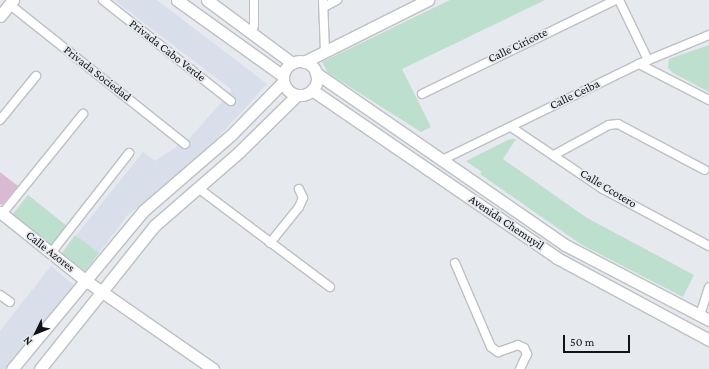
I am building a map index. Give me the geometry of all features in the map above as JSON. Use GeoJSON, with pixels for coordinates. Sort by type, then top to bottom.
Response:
{"type":"FeatureCollection","features":[{"type":"Feature","properties":{"kind":"main road"},"geometry":{"type":"LineString","coordinates":[[177,0],[283,79]]}},
{"type":"Feature","properties":{"kind":"main road"},"geometry":{"type":"LineString","coordinates":[[207,0],[252,33],[298,62],[309,64],[316,73],[316,82],[312,90],[303,95],[297,95],[288,91],[283,79],[284,71],[298,62],[325,51],[428,0]]}},
{"type":"Feature","properties":{"kind":"main road"},"geometry":{"type":"LineString","coordinates":[[0,16],[11,2]]}},
{"type":"Feature","properties":{"kind":"main road","name":"Avenida Chemuyil"},"geometry":{"type":"LineString","coordinates":[[316,73],[565,245],[704,318]]}},
{"type":"Feature","properties":{"kind":"main road"},"geometry":{"type":"LineString","coordinates":[[12,369],[143,211],[231,135],[283,79]]}},
{"type":"Feature","properties":{"kind":"main road","name":"Avenida Chemuyil"},"geometry":{"type":"LineString","coordinates":[[312,90],[557,258],[709,340]]}},
{"type":"Feature","properties":{"kind":"main road"},"geometry":{"type":"LineString","coordinates":[[40,369],[154,226],[239,152],[297,95]]}},
{"type":"Feature","properties":{"kind":"main road","name":"Calle Azores"},"geometry":{"type":"LineString","coordinates":[[1,213],[86,280],[213,369]]}},
{"type":"Feature","properties":{"kind":"main road"},"geometry":{"type":"LineString","coordinates":[[557,258],[565,245]]}},
{"type":"Feature","properties":{"kind":"street","name":"Privada Cabo Verde"},"geometry":{"type":"LineString","coordinates":[[103,0],[231,101]]}},
{"type":"Feature","properties":{"kind":"street"},"geometry":{"type":"LineString","coordinates":[[252,33],[254,25],[254,0]]}},
{"type":"Feature","properties":{"kind":"street"},"geometry":{"type":"LineString","coordinates":[[325,51],[323,4],[337,0]]}},
{"type":"Feature","properties":{"kind":"street","name":"Calle Ciricote"},"geometry":{"type":"LineString","coordinates":[[422,94],[618,0],[648,60]]}},
{"type":"Feature","properties":{"kind":"street","name":"Privada Sociedad"},"geometry":{"type":"LineString","coordinates":[[11,2],[185,144]]}},
{"type":"Feature","properties":{"kind":"street","name":"Calle Ceiba"},"geometry":{"type":"LineString","coordinates":[[442,160],[639,64],[709,35]]}},
{"type":"Feature","properties":{"kind":"street"},"geometry":{"type":"LineString","coordinates":[[639,64],[709,100]]}},
{"type":"Feature","properties":{"kind":"street"},"geometry":{"type":"LineString","coordinates":[[0,120],[36,76]]}},
{"type":"Feature","properties":{"kind":"street"},"geometry":{"type":"LineString","coordinates":[[1,213],[83,114]]}},
{"type":"Feature","properties":{"kind":"street"},"geometry":{"type":"LineString","coordinates":[[554,155],[609,125],[618,124],[705,170]]}},
{"type":"Feature","properties":{"kind":"street","name":"Calle Ccotero"},"geometry":{"type":"LineString","coordinates":[[511,127],[603,189],[709,246]]}},
{"type":"Feature","properties":{"kind":"street"},"geometry":{"type":"LineString","coordinates":[[52,253],[129,153]]}},
{"type":"Feature","properties":{"kind":"street"},"geometry":{"type":"LineString","coordinates":[[198,188],[330,287]]}},
{"type":"Feature","properties":{"kind":"street"},"geometry":{"type":"LineString","coordinates":[[270,243],[299,207],[303,198],[299,189]]}},
{"type":"Feature","properties":{"kind":"street"},"geometry":{"type":"LineString","coordinates":[[455,263],[491,347],[498,352],[518,345],[524,348],[527,354],[520,369]]}},
{"type":"Feature","properties":{"kind":"street"},"geometry":{"type":"LineString","coordinates":[[704,318],[709,287]]}},
{"type":"Feature","properties":{"kind":"street"},"geometry":{"type":"LineString","coordinates":[[0,294],[10,302]]}},
{"type":"Feature","properties":{"kind":"shaded area"},"geometry":{"type":"Polygon","coordinates":[[[114,0],[157,0],[267,84],[209,147],[127,216],[85,271],[62,253],[143,152],[155,161],[190,138],[232,90],[114,0]]]}},
{"type":"Feature","properties":{"kind":"shaded area"},"geometry":{"type":"Polygon","coordinates":[[[51,266],[80,290],[14,369],[0,369],[0,331],[51,266]]]}},
{"type":"Feature","properties":{"kind":"green space"},"geometry":{"type":"Polygon","coordinates":[[[450,0],[545,0],[402,69],[431,127],[421,132],[328,73],[322,62],[450,0]]]}},
{"type":"Feature","properties":{"kind":"green space"},"geometry":{"type":"Polygon","coordinates":[[[709,45],[709,92],[673,73],[668,68],[669,59],[709,45]]]}},
{"type":"Feature","properties":{"kind":"green space"},"geometry":{"type":"Polygon","coordinates":[[[510,139],[516,139],[503,159],[587,218],[694,275],[683,297],[582,245],[480,174],[482,172],[466,161],[510,139]]]}},
{"type":"Feature","properties":{"kind":"green space"},"geometry":{"type":"Polygon","coordinates":[[[28,195],[67,226],[51,246],[12,215],[28,195]]]}},
{"type":"Feature","properties":{"kind":"green space"},"geometry":{"type":"Polygon","coordinates":[[[75,235],[99,253],[85,271],[62,253],[75,235]]]}},
{"type":"Feature","properties":{"kind":"building"},"geometry":{"type":"Polygon","coordinates":[[[0,172],[18,186],[2,205],[0,204],[0,172]]]}}]}
